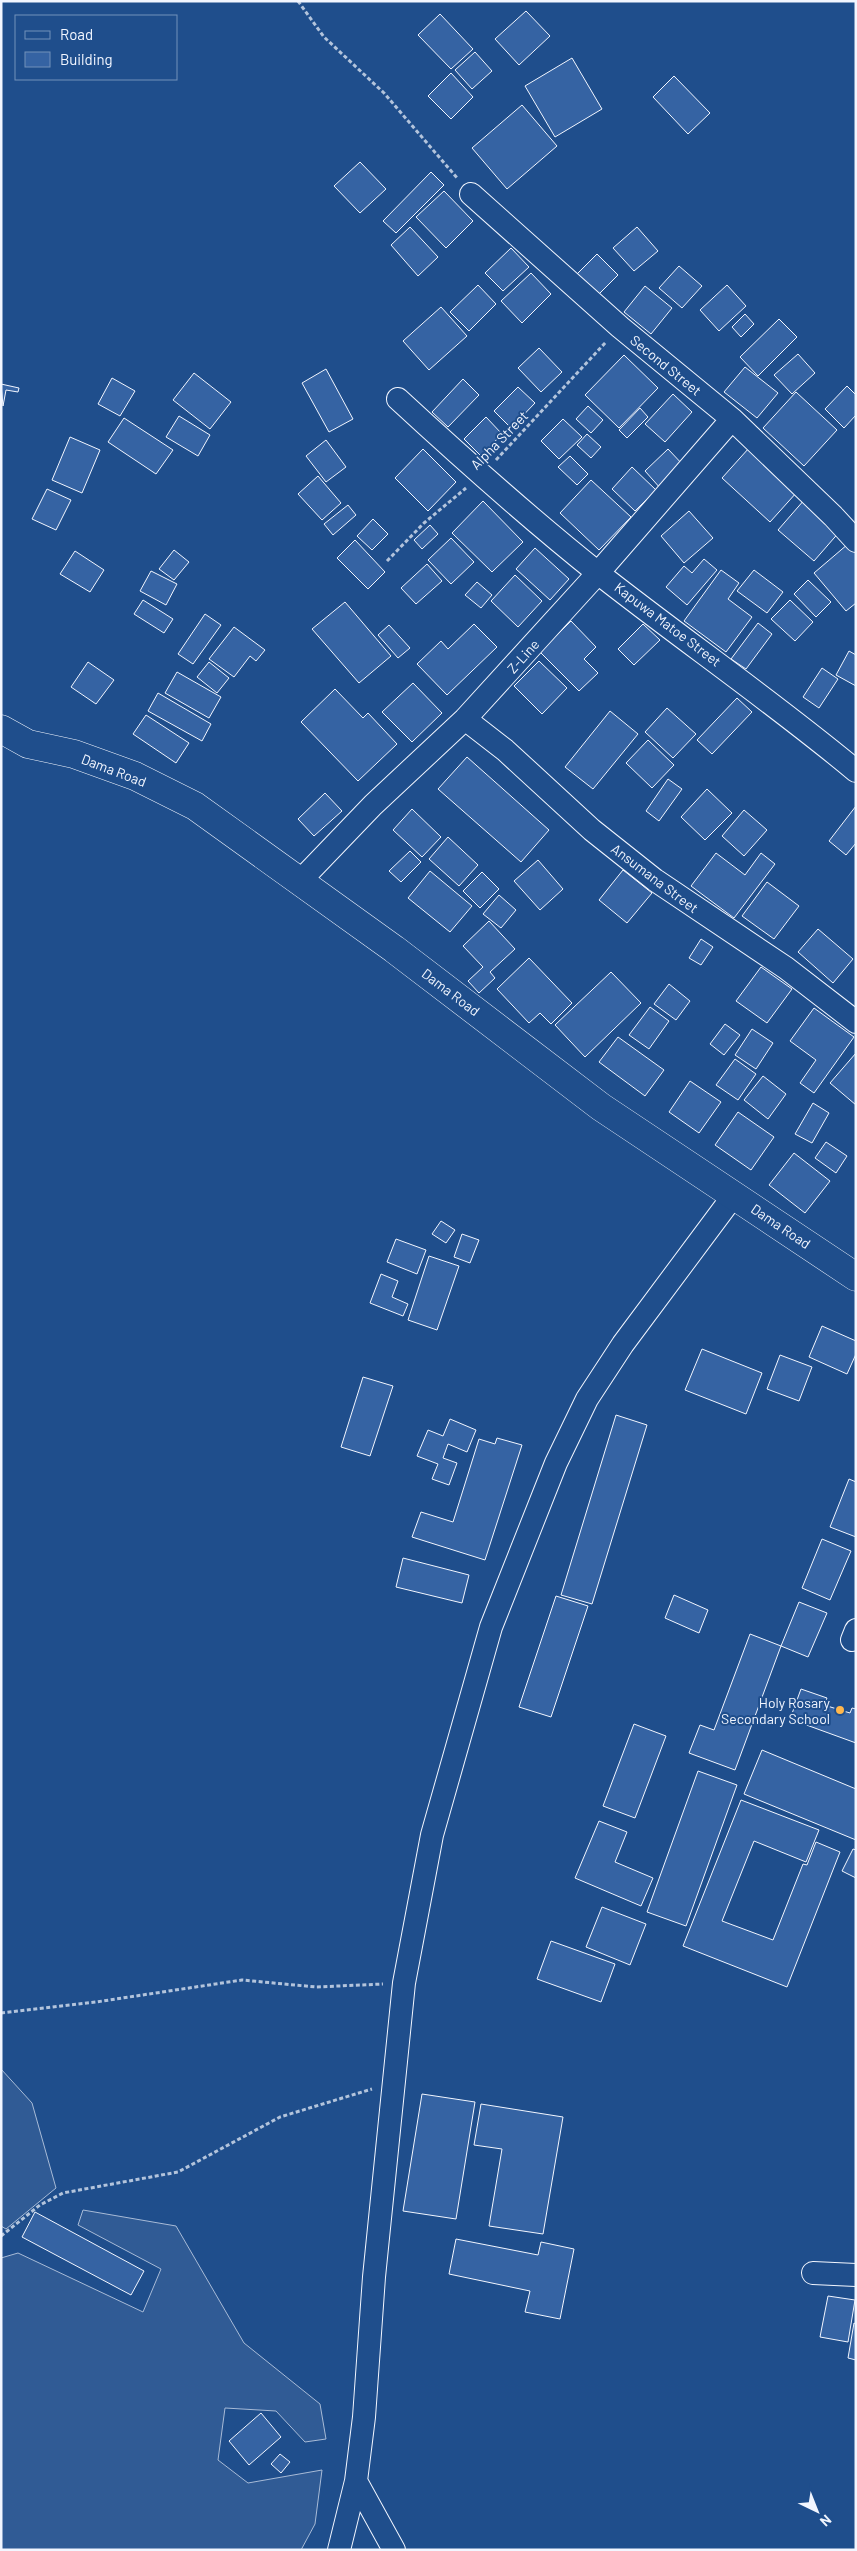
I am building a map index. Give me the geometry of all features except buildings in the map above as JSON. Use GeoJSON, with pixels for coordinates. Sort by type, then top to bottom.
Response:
{"type":"FeatureCollection","features":[{"type":"Feature","properties":{"kind":"highway"},"geometry":{"type":"LineString","coordinates":[[1,729],[28,744]]}},
{"type":"Feature","properties":{"kind":"highway","name":"Dama Road"},"geometry":{"type":"LineString","coordinates":[[28,744],[74,754],[135,776],[195,806],[301,880],[601,1107],[856,1277]]}},
{"type":"Feature","properties":{"kind":"highway"},"geometry":{"type":"LineString","coordinates":[[1,749],[28,744]]}},
{"type":"Feature","properties":{"kind":"street","name":"Second Street"},"geometry":{"type":"LineString","coordinates":[[471,194],[620,327],[732,419],[833,516],[856,541]]}},
{"type":"Feature","properties":{"kind":"street","name":"Kapuwa Matoe Street"},"geometry":{"type":"LineString","coordinates":[[398,399],[482,475],[598,573],[795,720],[856,771]]}},
{"type":"Feature","properties":{"kind":"street","name":"Z-Line"},"geometry":{"type":"LineString","coordinates":[[301,880],[373,805],[465,719],[598,573],[732,419]]}},
{"type":"Feature","properties":{"kind":"street","name":"Ansumana Street"},"geometry":{"type":"LineString","coordinates":[[465,719],[505,750],[580,819],[655,880],[786,968],[856,1022]]}},
{"type":"Feature","properties":{"kind":"street"},"geometry":{"type":"LineString","coordinates":[[339,2550],[356,2481],[364,2417],[374,2277],[404,1983],[432,1835],[491,1627],[556,1463],[587,1398],[623,1344],[734,1195]]}},
{"type":"Feature","properties":{"kind":"street"},"geometry":{"type":"LineString","coordinates":[[813,2273],[856,2274]]}},
{"type":"Feature","properties":{"kind":"street"},"geometry":{"type":"LineString","coordinates":[[356,2481],[394,2550]]}},
{"type":"Feature","properties":{"kind":"path"},"geometry":{"type":"LineString","coordinates":[[298,1],[324,38],[384,92],[471,194]]}},
{"type":"Feature","properties":{"kind":"path","name":"Alpha Street"},"geometry":{"type":"LineString","coordinates":[[387,562],[424,523],[482,475],[620,327]]}},
{"type":"Feature","properties":{"kind":"path"},"geometry":{"type":"LineString","coordinates":[[1,2013],[96,2002],[242,1980],[316,1987],[404,1983]]}},
{"type":"Feature","properties":{"kind":"path"},"geometry":{"type":"LineString","coordinates":[[1,2236],[40,2205],[63,2193],[178,2172],[280,2117],[338,2100],[395,2080]]}},
{"type":"Feature","properties":{"kind":"shaded area"},"geometry":{"type":"Polygon","coordinates":[[[1,2069],[32,2103],[56,2188],[6,2229],[1,2226],[1,2069]]]}},
{"type":"Feature","properties":{"kind":"shaded area"},"geometry":{"type":"Polygon","coordinates":[[[83,2210],[176,2226],[244,2343],[320,2404],[326,2439],[305,2442],[276,2411],[225,2408],[218,2460],[248,2483],[322,2470],[315,2524],[301,2550],[1,2550],[1,2258],[18,2253],[143,2312],[161,2269],[78,2225],[83,2210]]]}},
{"type":"Feature","properties":{"kind":"place","name":"Holy Rosary Secondary School"},"geometry":{"type":"Point","coordinates":[840,1710]}}]}
